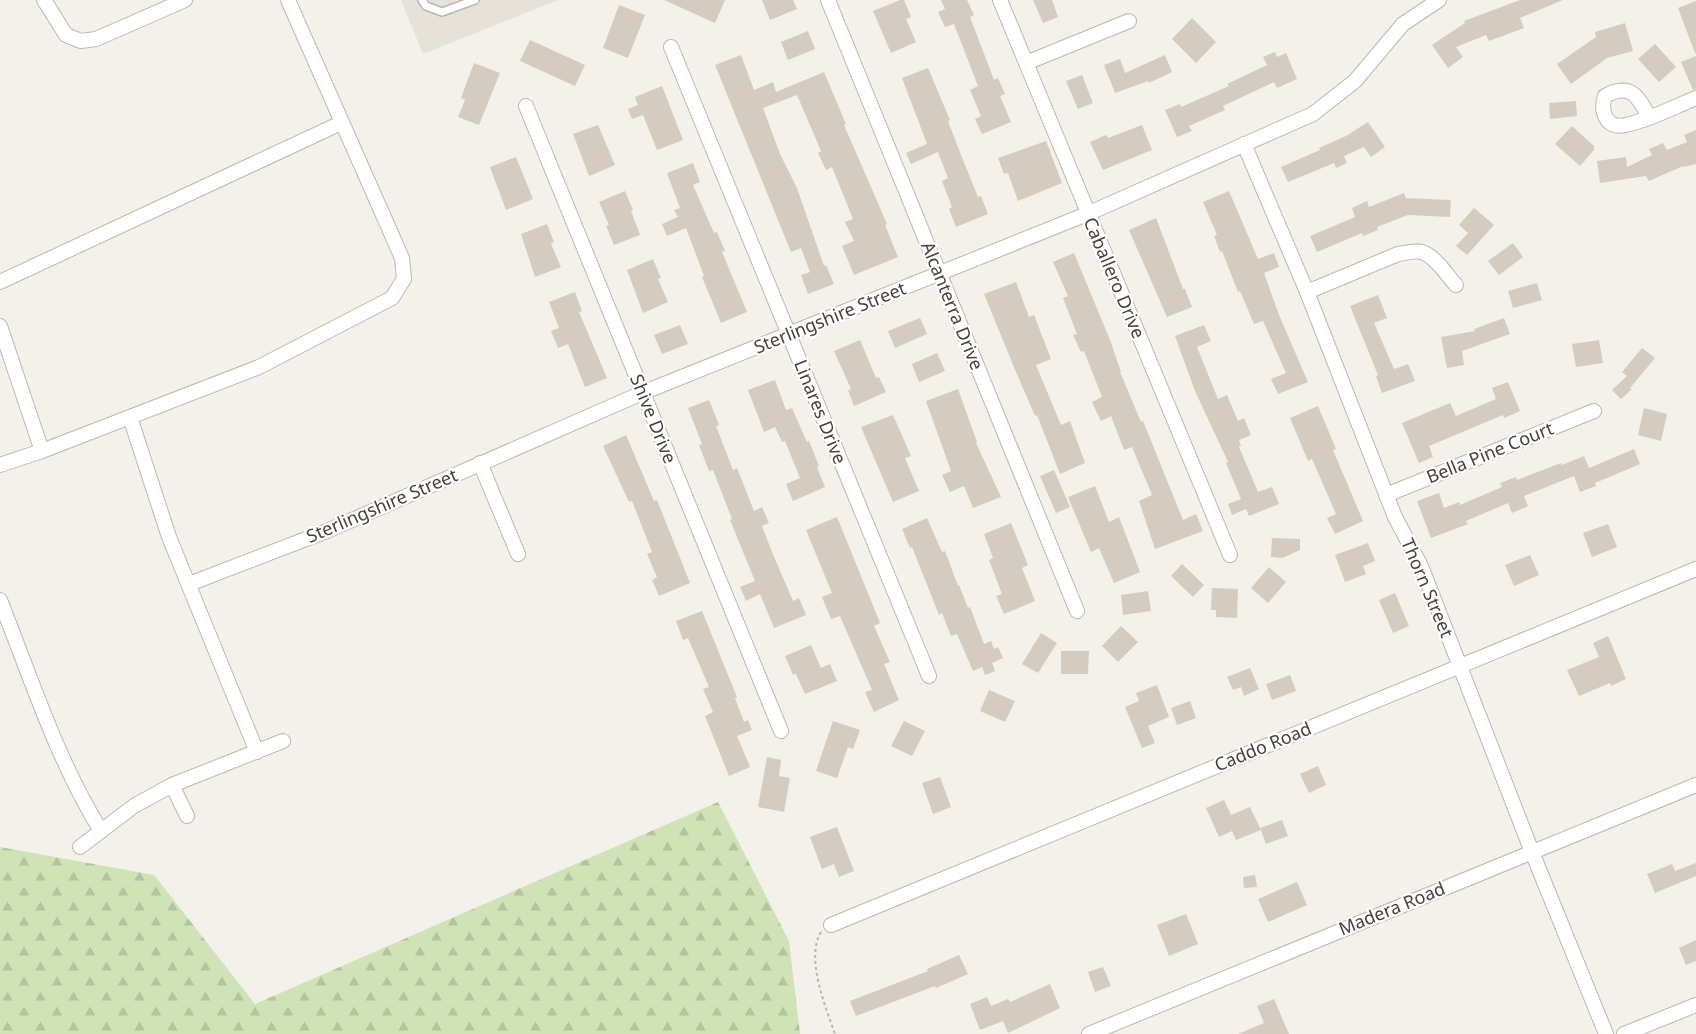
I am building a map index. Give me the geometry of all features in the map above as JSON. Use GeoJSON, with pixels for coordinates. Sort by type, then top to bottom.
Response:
{"type":"FeatureCollection","features":[{"type":"Feature","properties":{"kind":"street"},"geometry":{"type":"LineString","coordinates":[[44,0],[66,35],[81,41],[96,39],[185,0]]}},
{"type":"Feature","properties":{"kind":"street"},"geometry":{"type":"LineString","coordinates":[[0,465],[42,451],[258,367],[392,298],[404,279],[402,258],[288,0]]}},
{"type":"Feature","properties":{"kind":"street","name":"Alcanterra Drive"},"geometry":{"type":"LineString","coordinates":[[828,0],[1077,611]]}},
{"type":"Feature","properties":{"kind":"street","name":"Caballero Drive"},"geometry":{"type":"LineString","coordinates":[[1000,0],[1230,555]]}},
{"type":"Feature","properties":{"kind":"street","name":"Sterlingshire Street"},"geometry":{"type":"LineString","coordinates":[[189,584],[327,531],[642,393],[1087,213],[1313,114],[1355,81],[1403,24],[1439,0]]}},
{"type":"Feature","properties":{"kind":"street"},"geometry":{"type":"LineString","coordinates":[[1026,63],[1128,21]]}},
{"type":"Feature","properties":{"kind":"street","name":"Linares Drive"},"geometry":{"type":"LineString","coordinates":[[671,47],[929,676]]}},
{"type":"Feature","properties":{"kind":"street"},"geometry":{"type":"LineString","coordinates":[[1649,117],[1696,98]]}},
{"type":"Feature","properties":{"kind":"street","name":"Shive Drive"},"geometry":{"type":"LineString","coordinates":[[526,106],[781,731]]}},
{"type":"Feature","properties":{"kind":"street"},"geometry":{"type":"LineString","coordinates":[[0,282],[341,123]]}},
{"type":"Feature","properties":{"kind":"street","name":"Thorn Street"},"geometry":{"type":"LineString","coordinates":[[1244,144],[1307,292],[1395,517],[1421,566],[1532,852],[1606,1034]]}},
{"type":"Feature","properties":{"kind":"street"},"geometry":{"type":"LineString","coordinates":[[1307,292],[1398,254],[1412,252],[1422,252],[1435,261],[1456,285]]}},
{"type":"Feature","properties":{"kind":"street"},"geometry":{"type":"LineString","coordinates":[[0,326],[42,451]]}},
{"type":"Feature","properties":{"kind":"street","name":"Bella Pine Court"},"geometry":{"type":"LineString","coordinates":[[1386,495],[1594,411]]}},
{"type":"Feature","properties":{"kind":"street"},"geometry":{"type":"LineString","coordinates":[[130,417],[169,537],[257,752]]}},
{"type":"Feature","properties":{"kind":"street"},"geometry":{"type":"LineString","coordinates":[[480,463],[518,555]]}},
{"type":"Feature","properties":{"kind":"street","name":"Caddo Road"},"geometry":{"type":"LineString","coordinates":[[831,926],[1696,569]]}},
{"type":"Feature","properties":{"kind":"street"},"geometry":{"type":"LineString","coordinates":[[0,600],[49,724],[79,792],[101,831]]}},
{"type":"Feature","properties":{"kind":"street"},"geometry":{"type":"LineString","coordinates":[[80,846],[134,806],[172,785],[284,741]]}},
{"type":"Feature","properties":{"kind":"street"},"geometry":{"type":"LineString","coordinates":[[172,785],[187,816]]}},
{"type":"Feature","properties":{"kind":"street","name":"Madera Road"},"geometry":{"type":"LineString","coordinates":[[1089,1034],[1696,785]]}},
{"type":"Feature","properties":{"kind":"street"},"geometry":{"type":"LineString","coordinates":[[1624,1034],[1696,1005]]}},
{"type":"Feature","properties":{"kind":"lane"},"geometry":{"type":"LineString","coordinates":[[422,0],[426,6],[442,12],[475,0]]}},
{"type":"Feature","properties":{"kind":"path"},"geometry":{"type":"LineString","coordinates":[[831,926],[820,933],[815,945],[819,990],[835,1034]]}},
{"type":"Feature","properties":{"kind":"shaded area"},"geometry":{"type":"Polygon","coordinates":[[[401,0],[558,0],[423,54],[401,0]]]}},
{"type":"Feature","properties":{"kind":"green space"},"geometry":{"type":"Polygon","coordinates":[[[718,802],[789,941],[800,1034],[0,1034],[0,847],[154,875],[255,1004],[718,802]]]}},
{"type":"Feature","properties":{"kind":"building"},"geometry":{"type":"Polygon","coordinates":[[[664,0],[725,0],[715,23],[664,0]]]}},
{"type":"Feature","properties":{"kind":"building"},"geometry":{"type":"Polygon","coordinates":[[[762,0],[793,0],[797,9],[770,20],[762,0]]]}},
{"type":"Feature","properties":{"kind":"building"},"geometry":{"type":"Polygon","coordinates":[[[904,0],[911,17],[906,19],[916,42],[891,53],[873,11],[904,0]]]}},
{"type":"Feature","properties":{"kind":"building"},"geometry":{"type":"Polygon","coordinates":[[[941,0],[967,0],[974,15],[970,17],[994,80],[998,78],[1005,94],[1000,96],[1011,122],[982,134],[975,119],[981,116],[970,90],[978,86],[954,24],[945,27],[938,12],[945,9],[941,0]]]}},
{"type":"Feature","properties":{"kind":"building"},"geometry":{"type":"Polygon","coordinates":[[[1033,0],[1052,0],[1058,17],[1043,23],[1033,0]]]}},
{"type":"Feature","properties":{"kind":"building"},"geometry":{"type":"Polygon","coordinates":[[[1520,0],[1563,0],[1520,18],[1524,28],[1489,41],[1486,35],[1456,47],[1463,57],[1448,68],[1432,45],[1465,23],[1464,21],[1520,0]]]}},
{"type":"Feature","properties":{"kind":"building"},"geometry":{"type":"Polygon","coordinates":[[[1696,1],[1696,53],[1695,53],[1678,8],[1696,1]]]}},
{"type":"Feature","properties":{"kind":"building"},"geometry":{"type":"Polygon","coordinates":[[[619,5],[645,15],[628,58],[603,48],[619,5]]]}},
{"type":"Feature","properties":{"kind":"building"},"geometry":{"type":"Polygon","coordinates":[[[1192,18],[1216,42],[1196,63],[1172,39],[1192,18]]]}},
{"type":"Feature","properties":{"kind":"building"},"geometry":{"type":"Polygon","coordinates":[[[1625,23],[1633,51],[1607,58],[1571,84],[1557,64],[1596,37],[1595,32],[1625,23]]]}},
{"type":"Feature","properties":{"kind":"building"},"geometry":{"type":"Polygon","coordinates":[[[808,31],[815,49],[788,60],[781,42],[808,31]]]}},
{"type":"Feature","properties":{"kind":"building"},"geometry":{"type":"Polygon","coordinates":[[[530,40],[585,65],[575,86],[520,61],[530,40]]]}},
{"type":"Feature","properties":{"kind":"building"},"geometry":{"type":"Polygon","coordinates":[[[1655,44],[1676,67],[1659,82],[1638,59],[1655,44]]]}},
{"type":"Feature","properties":{"kind":"building"},"geometry":{"type":"Polygon","coordinates":[[[1275,52],[1277,57],[1286,53],[1297,79],[1277,88],[1274,82],[1223,106],[1225,110],[1189,126],[1192,131],[1177,137],[1165,110],[1180,104],[1181,107],[1229,86],[1227,84],[1267,65],[1263,57],[1275,52]]]}},
{"type":"Feature","properties":{"kind":"building"},"geometry":{"type":"Polygon","coordinates":[[[741,55],[754,90],[773,82],[776,92],[824,72],[846,124],[844,125],[887,224],[885,225],[898,257],[854,275],[842,246],[854,241],[845,222],[853,219],[832,167],[826,170],[818,153],[821,151],[797,95],[763,108],[780,154],[797,188],[824,266],[826,265],[834,284],[808,294],[801,275],[810,272],[801,248],[791,252],[715,65],[741,55]]]}},
{"type":"Feature","properties":{"kind":"building"},"geometry":{"type":"Polygon","coordinates":[[[1165,55],[1172,72],[1149,83],[1148,81],[1115,93],[1104,65],[1120,59],[1125,73],[1165,55]]]}},
{"type":"Feature","properties":{"kind":"building"},"geometry":{"type":"Polygon","coordinates":[[[1696,56],[1696,89],[1693,90],[1681,62],[1696,56]]]}},
{"type":"Feature","properties":{"kind":"building"},"geometry":{"type":"Polygon","coordinates":[[[474,63],[500,73],[479,125],[458,117],[465,100],[461,98],[474,63]]]}},
{"type":"Feature","properties":{"kind":"building"},"geometry":{"type":"Polygon","coordinates":[[[928,68],[978,197],[981,196],[988,214],[956,227],[949,209],[952,207],[942,181],[948,178],[938,152],[911,164],[906,153],[927,144],[902,78],[928,68]]]}},
{"type":"Feature","properties":{"kind":"building"},"geometry":{"type":"Polygon","coordinates":[[[1082,75],[1093,103],[1078,109],[1066,81],[1082,75]]]}},
{"type":"Feature","properties":{"kind":"building"},"geometry":{"type":"Polygon","coordinates":[[[662,86],[683,140],[657,150],[643,115],[632,119],[628,109],[638,105],[635,97],[662,86]]]}},
{"type":"Feature","properties":{"kind":"building"},"geometry":{"type":"Polygon","coordinates":[[[1576,101],[1577,116],[1550,119],[1549,103],[1576,101]]]}},
{"type":"Feature","properties":{"kind":"building"},"geometry":{"type":"Polygon","coordinates":[[[1368,122],[1385,147],[1371,157],[1364,147],[1344,156],[1347,163],[1336,168],[1334,163],[1288,182],[1281,167],[1320,150],[1319,148],[1346,136],[1368,122]]]}},
{"type":"Feature","properties":{"kind":"building"},"geometry":{"type":"Polygon","coordinates":[[[598,125],[615,165],[589,176],[573,134],[598,125]]]}},
{"type":"Feature","properties":{"kind":"building"},"geometry":{"type":"Polygon","coordinates":[[[1142,125],[1152,150],[1103,170],[1090,142],[1142,125]]]}},
{"type":"Feature","properties":{"kind":"building"},"geometry":{"type":"Polygon","coordinates":[[[1572,126],[1594,146],[1594,150],[1580,166],[1555,144],[1572,126]]]}},
{"type":"Feature","properties":{"kind":"building"},"geometry":{"type":"Polygon","coordinates":[[[1696,130],[1696,164],[1683,166],[1649,181],[1646,176],[1600,183],[1597,161],[1626,157],[1627,167],[1652,155],[1649,149],[1663,143],[1667,150],[1687,142],[1684,135],[1696,130]]]}},
{"type":"Feature","properties":{"kind":"building"},"geometry":{"type":"Polygon","coordinates":[[[1046,141],[1062,183],[1018,201],[1008,173],[1004,174],[998,158],[1046,141]]]}},
{"type":"Feature","properties":{"kind":"building"},"geometry":{"type":"Polygon","coordinates":[[[516,157],[533,199],[506,210],[490,167],[516,157]]]}},
{"type":"Feature","properties":{"kind":"building"},"geometry":{"type":"Polygon","coordinates":[[[693,163],[700,182],[693,185],[714,233],[717,232],[725,251],[722,252],[747,312],[721,323],[702,277],[704,276],[686,228],[667,236],[662,224],[678,217],[674,210],[680,208],[667,173],[693,163]]]}},
{"type":"Feature","properties":{"kind":"building"},"geometry":{"type":"Polygon","coordinates":[[[625,191],[640,235],[614,245],[606,226],[609,225],[599,202],[625,191]]]}},
{"type":"Feature","properties":{"kind":"building"},"geometry":{"type":"Polygon","coordinates":[[[1229,191],[1258,259],[1274,253],[1279,267],[1264,273],[1279,315],[1308,382],[1278,394],[1271,379],[1286,373],[1263,321],[1254,324],[1240,291],[1238,292],[1222,251],[1220,252],[1214,236],[1217,235],[1203,202],[1229,191]]]}},
{"type":"Feature","properties":{"kind":"building"},"geometry":{"type":"Polygon","coordinates":[[[1404,193],[1406,198],[1451,200],[1450,217],[1408,215],[1377,227],[1378,230],[1363,236],[1362,233],[1317,252],[1310,236],[1355,217],[1352,208],[1367,201],[1369,207],[1404,193]]]}},
{"type":"Feature","properties":{"kind":"building"},"geometry":{"type":"Polygon","coordinates":[[[1474,208],[1494,225],[1467,255],[1456,246],[1468,233],[1459,225],[1474,208]]]}},
{"type":"Feature","properties":{"kind":"building"},"geometry":{"type":"Polygon","coordinates":[[[1156,218],[1192,307],[1167,317],[1129,230],[1156,218]]]}},
{"type":"Feature","properties":{"kind":"building"},"geometry":{"type":"Polygon","coordinates":[[[547,224],[554,242],[551,244],[561,267],[535,277],[521,234],[547,224]]]}},
{"type":"Feature","properties":{"kind":"building"},"geometry":{"type":"Polygon","coordinates":[[[1513,243],[1523,257],[1499,275],[1488,261],[1513,243]]]}},
{"type":"Feature","properties":{"kind":"building"},"geometry":{"type":"Polygon","coordinates":[[[1074,253],[1110,340],[1120,372],[1141,422],[1143,421],[1183,520],[1196,514],[1203,531],[1155,549],[1139,501],[1152,495],[1132,447],[1124,450],[1111,416],[1101,421],[1092,402],[1102,397],[1084,351],[1081,352],[1073,335],[1077,334],[1063,298],[1068,296],[1053,262],[1074,253]]]}},
{"type":"Feature","properties":{"kind":"building"},"geometry":{"type":"Polygon","coordinates":[[[653,259],[661,278],[658,279],[668,302],[643,313],[627,270],[653,259]]]}},
{"type":"Feature","properties":{"kind":"building"},"geometry":{"type":"Polygon","coordinates":[[[1016,282],[1029,317],[1034,315],[1051,359],[1036,365],[1061,425],[1070,421],[1085,463],[1060,474],[984,294],[1016,282]]]}},
{"type":"Feature","properties":{"kind":"building"},"geometry":{"type":"Polygon","coordinates":[[[1537,283],[1542,300],[1513,308],[1508,291],[1537,283]]]}},
{"type":"Feature","properties":{"kind":"building"},"geometry":{"type":"Polygon","coordinates":[[[575,292],[582,311],[579,312],[607,378],[585,387],[568,344],[558,348],[551,331],[559,328],[549,302],[575,292]]]}},
{"type":"Feature","properties":{"kind":"building"},"geometry":{"type":"Polygon","coordinates":[[[1378,295],[1387,318],[1374,323],[1394,369],[1408,364],[1415,381],[1382,393],[1376,376],[1378,375],[1350,306],[1378,295]]]}},
{"type":"Feature","properties":{"kind":"building"},"geometry":{"type":"Polygon","coordinates":[[[920,318],[927,334],[895,348],[888,331],[920,318]]]}},
{"type":"Feature","properties":{"kind":"building"},"geometry":{"type":"Polygon","coordinates":[[[1504,318],[1510,334],[1462,351],[1464,365],[1447,368],[1441,337],[1475,331],[1474,329],[1504,318]]]}},
{"type":"Feature","properties":{"kind":"building"},"geometry":{"type":"Polygon","coordinates":[[[680,325],[688,344],[662,354],[654,335],[680,325]]]}},
{"type":"Feature","properties":{"kind":"building"},"geometry":{"type":"Polygon","coordinates":[[[1204,325],[1211,341],[1197,347],[1218,399],[1227,395],[1238,421],[1244,418],[1251,435],[1239,440],[1241,446],[1239,447],[1258,492],[1272,487],[1279,504],[1249,516],[1246,509],[1232,515],[1228,504],[1241,499],[1226,463],[1228,462],[1195,391],[1175,336],[1204,325]]]}},
{"type":"Feature","properties":{"kind":"building"},"geometry":{"type":"Polygon","coordinates":[[[860,340],[876,378],[879,377],[886,392],[854,406],[848,390],[851,389],[834,351],[860,340]]]}},
{"type":"Feature","properties":{"kind":"building"},"geometry":{"type":"Polygon","coordinates":[[[1599,340],[1603,363],[1576,367],[1572,344],[1599,340]]]}},
{"type":"Feature","properties":{"kind":"building"},"geometry":{"type":"Polygon","coordinates":[[[1642,348],[1655,358],[1630,388],[1632,389],[1621,399],[1612,390],[1627,376],[1622,372],[1642,348]]]}},
{"type":"Feature","properties":{"kind":"building"},"geometry":{"type":"Polygon","coordinates":[[[937,353],[945,371],[919,382],[912,364],[937,353]]]}},
{"type":"Feature","properties":{"kind":"building"},"geometry":{"type":"Polygon","coordinates":[[[775,380],[786,410],[792,408],[807,442],[809,441],[825,487],[793,501],[786,484],[800,478],[785,441],[782,442],[775,427],[764,432],[748,390],[775,380]]]}},
{"type":"Feature","properties":{"kind":"building"},"geometry":{"type":"Polygon","coordinates":[[[1508,382],[1520,411],[1504,418],[1503,415],[1429,446],[1433,457],[1419,463],[1402,423],[1450,403],[1456,416],[1496,399],[1492,388],[1508,382]]]}},
{"type":"Feature","properties":{"kind":"building"},"geometry":{"type":"Polygon","coordinates":[[[958,389],[976,443],[1001,497],[973,508],[964,486],[950,492],[942,475],[951,471],[926,401],[958,389]]]}},
{"type":"Feature","properties":{"kind":"building"},"geometry":{"type":"Polygon","coordinates":[[[709,400],[719,425],[716,426],[733,470],[737,468],[754,511],[762,507],[769,523],[762,526],[772,552],[793,601],[799,598],[806,615],[774,628],[760,594],[746,601],[740,587],[755,581],[713,470],[709,471],[699,445],[702,444],[688,408],[709,400]]]}},
{"type":"Feature","properties":{"kind":"building"},"geometry":{"type":"Polygon","coordinates":[[[1318,406],[1336,449],[1333,450],[1363,521],[1335,534],[1327,518],[1336,514],[1312,459],[1308,461],[1290,418],[1318,406]]]}},
{"type":"Feature","properties":{"kind":"building"},"geometry":{"type":"Polygon","coordinates":[[[1644,408],[1667,414],[1661,441],[1638,435],[1644,408]]]}},
{"type":"Feature","properties":{"kind":"building"},"geometry":{"type":"Polygon","coordinates":[[[893,415],[911,456],[905,458],[919,491],[893,502],[861,427],[893,415]]]}},
{"type":"Feature","properties":{"kind":"building"},"geometry":{"type":"Polygon","coordinates":[[[626,435],[654,501],[657,500],[690,583],[659,596],[652,580],[657,577],[647,554],[652,552],[632,501],[629,502],[603,446],[626,435]]]}},
{"type":"Feature","properties":{"kind":"building"},"geometry":{"type":"Polygon","coordinates":[[[1634,449],[1640,464],[1595,483],[1596,486],[1580,492],[1574,476],[1524,496],[1528,506],[1512,513],[1508,503],[1466,521],[1468,524],[1431,538],[1417,501],[1439,493],[1444,508],[1459,502],[1460,505],[1502,487],[1500,483],[1516,477],[1517,480],[1584,456],[1589,468],[1634,449]]]}},
{"type":"Feature","properties":{"kind":"building"},"geometry":{"type":"Polygon","coordinates":[[[1054,470],[1070,507],[1056,513],[1040,476],[1054,470]]]}},
{"type":"Feature","properties":{"kind":"building"},"geometry":{"type":"Polygon","coordinates":[[[1095,486],[1109,522],[1119,517],[1140,572],[1114,583],[1099,548],[1091,552],[1068,497],[1095,486]]]}},
{"type":"Feature","properties":{"kind":"building"},"geometry":{"type":"Polygon","coordinates":[[[837,517],[880,623],[874,626],[890,662],[884,664],[899,700],[874,712],[865,692],[872,690],[840,616],[831,619],[822,597],[832,593],[806,530],[837,517]]]}},
{"type":"Feature","properties":{"kind":"building"},"geometry":{"type":"Polygon","coordinates":[[[927,518],[942,552],[945,551],[984,644],[991,641],[994,649],[998,647],[1003,658],[992,663],[995,671],[985,675],[982,667],[973,671],[957,634],[951,636],[942,613],[939,615],[912,547],[910,548],[902,529],[927,518]]]}},
{"type":"Feature","properties":{"kind":"building"},"geometry":{"type":"Polygon","coordinates":[[[1011,523],[1028,565],[1022,568],[1035,601],[1004,614],[996,596],[1002,594],[989,560],[993,558],[984,534],[1011,523]]]}},
{"type":"Feature","properties":{"kind":"building"},"geometry":{"type":"Polygon","coordinates":[[[1608,524],[1617,547],[1592,557],[1583,533],[1608,524]]]}},
{"type":"Feature","properties":{"kind":"building"},"geometry":{"type":"Polygon","coordinates":[[[1272,538],[1300,539],[1300,550],[1282,558],[1271,557],[1272,538]]]}},
{"type":"Feature","properties":{"kind":"building"},"geometry":{"type":"Polygon","coordinates":[[[1368,543],[1375,561],[1363,566],[1366,574],[1345,582],[1335,555],[1368,543]]]}},
{"type":"Feature","properties":{"kind":"building"},"geometry":{"type":"Polygon","coordinates":[[[1530,555],[1539,575],[1514,586],[1505,565],[1530,555]]]}},
{"type":"Feature","properties":{"kind":"building"},"geometry":{"type":"Polygon","coordinates":[[[1182,564],[1204,585],[1193,597],[1171,576],[1182,564]]]}},
{"type":"Feature","properties":{"kind":"building"},"geometry":{"type":"Polygon","coordinates":[[[1269,567],[1286,582],[1268,603],[1251,588],[1269,567]]]}},
{"type":"Feature","properties":{"kind":"building"},"geometry":{"type":"Polygon","coordinates":[[[1212,588],[1238,589],[1237,618],[1216,617],[1216,610],[1211,610],[1212,588]]]}},
{"type":"Feature","properties":{"kind":"building"},"geometry":{"type":"Polygon","coordinates":[[[1148,591],[1151,611],[1123,615],[1121,595],[1148,591]]]}},
{"type":"Feature","properties":{"kind":"building"},"geometry":{"type":"Polygon","coordinates":[[[1395,593],[1409,626],[1393,633],[1379,600],[1395,593]]]}},
{"type":"Feature","properties":{"kind":"building"},"geometry":{"type":"Polygon","coordinates":[[[702,611],[737,697],[735,698],[744,722],[748,720],[752,730],[737,736],[750,767],[729,776],[705,716],[713,712],[703,689],[709,687],[688,638],[683,640],[676,621],[702,611]]]}},
{"type":"Feature","properties":{"kind":"building"},"geometry":{"type":"Polygon","coordinates":[[[1121,626],[1138,642],[1118,662],[1102,646],[1121,626]]]}},
{"type":"Feature","properties":{"kind":"building"},"geometry":{"type":"Polygon","coordinates":[[[1041,633],[1057,643],[1038,673],[1022,664],[1041,633]]]}},
{"type":"Feature","properties":{"kind":"building"},"geometry":{"type":"Polygon","coordinates":[[[1608,636],[1626,679],[1579,696],[1567,670],[1599,657],[1593,643],[1608,636]]]}},
{"type":"Feature","properties":{"kind":"building"},"geometry":{"type":"Polygon","coordinates":[[[811,645],[821,668],[830,664],[837,681],[805,694],[785,656],[811,645]]]}},
{"type":"Feature","properties":{"kind":"building"},"geometry":{"type":"Polygon","coordinates":[[[1061,651],[1089,651],[1088,674],[1061,674],[1061,651]]]}},
{"type":"Feature","properties":{"kind":"building"},"geometry":{"type":"Polygon","coordinates":[[[1250,668],[1259,689],[1244,696],[1241,687],[1233,690],[1227,677],[1250,668]]]}},
{"type":"Feature","properties":{"kind":"building"},"geometry":{"type":"Polygon","coordinates":[[[1290,675],[1296,691],[1272,700],[1266,684],[1290,675]]]}},
{"type":"Feature","properties":{"kind":"building"},"geometry":{"type":"Polygon","coordinates":[[[1157,685],[1169,717],[1148,726],[1155,743],[1142,748],[1125,707],[1139,701],[1136,693],[1157,685]]]}},
{"type":"Feature","properties":{"kind":"building"},"geometry":{"type":"Polygon","coordinates":[[[989,690],[1015,701],[1005,722],[980,711],[989,690]]]}},
{"type":"Feature","properties":{"kind":"building"},"geometry":{"type":"Polygon","coordinates":[[[1190,701],[1196,718],[1177,725],[1171,708],[1190,701]]]}},
{"type":"Feature","properties":{"kind":"building"},"geometry":{"type":"Polygon","coordinates":[[[833,721],[860,730],[853,749],[848,747],[837,778],[816,771],[833,721]]]}},
{"type":"Feature","properties":{"kind":"building"},"geometry":{"type":"Polygon","coordinates":[[[904,721],[925,731],[912,756],[891,746],[904,721]]]}},
{"type":"Feature","properties":{"kind":"building"},"geometry":{"type":"Polygon","coordinates":[[[767,757],[781,760],[779,776],[790,778],[784,812],[758,807],[767,757]]]}},
{"type":"Feature","properties":{"kind":"building"},"geometry":{"type":"Polygon","coordinates":[[[1318,766],[1326,785],[1309,793],[1300,774],[1318,766]]]}},
{"type":"Feature","properties":{"kind":"building"},"geometry":{"type":"Polygon","coordinates":[[[940,777],[951,807],[933,814],[922,783],[940,777]]]}},
{"type":"Feature","properties":{"kind":"building"},"geometry":{"type":"Polygon","coordinates":[[[1224,800],[1231,815],[1250,807],[1261,830],[1236,840],[1232,831],[1219,837],[1206,808],[1224,800]]]}},
{"type":"Feature","properties":{"kind":"building"},"geometry":{"type":"Polygon","coordinates":[[[1282,820],[1288,836],[1266,844],[1260,828],[1282,820]]]}},
{"type":"Feature","properties":{"kind":"building"},"geometry":{"type":"Polygon","coordinates":[[[837,827],[854,871],[839,877],[834,864],[822,869],[810,837],[837,827]]]}},
{"type":"Feature","properties":{"kind":"building"},"geometry":{"type":"Polygon","coordinates":[[[1696,863],[1696,876],[1655,893],[1647,874],[1672,864],[1675,871],[1696,863]]]}},
{"type":"Feature","properties":{"kind":"building"},"geometry":{"type":"Polygon","coordinates":[[[1255,875],[1257,887],[1244,888],[1243,877],[1255,875]]]}},
{"type":"Feature","properties":{"kind":"building"},"geometry":{"type":"Polygon","coordinates":[[[1297,882],[1307,905],[1268,922],[1258,899],[1297,882]]]}},
{"type":"Feature","properties":{"kind":"building"},"geometry":{"type":"Polygon","coordinates":[[[1186,914],[1198,944],[1169,956],[1157,925],[1186,914]]]}},
{"type":"Feature","properties":{"kind":"building"},"geometry":{"type":"Polygon","coordinates":[[[1696,940],[1696,961],[1686,965],[1679,948],[1696,940]]]}},
{"type":"Feature","properties":{"kind":"building"},"geometry":{"type":"Polygon","coordinates":[[[959,955],[968,974],[936,988],[935,986],[856,1016],[850,1001],[928,971],[927,969],[959,955]]]}},
{"type":"Feature","properties":{"kind":"building"},"geometry":{"type":"Polygon","coordinates":[[[1103,967],[1111,986],[1095,992],[1088,972],[1103,967]]]}},
{"type":"Feature","properties":{"kind":"building"},"geometry":{"type":"Polygon","coordinates":[[[1050,984],[1060,1008],[1008,1033],[1003,1021],[980,1030],[970,1004],[987,997],[991,1006],[1008,999],[1010,1002],[1050,984]]]}},
{"type":"Feature","properties":{"kind":"building"},"geometry":{"type":"Polygon","coordinates":[[[1274,999],[1289,1034],[1238,1034],[1264,1023],[1257,1006],[1274,999]]]}}]}
